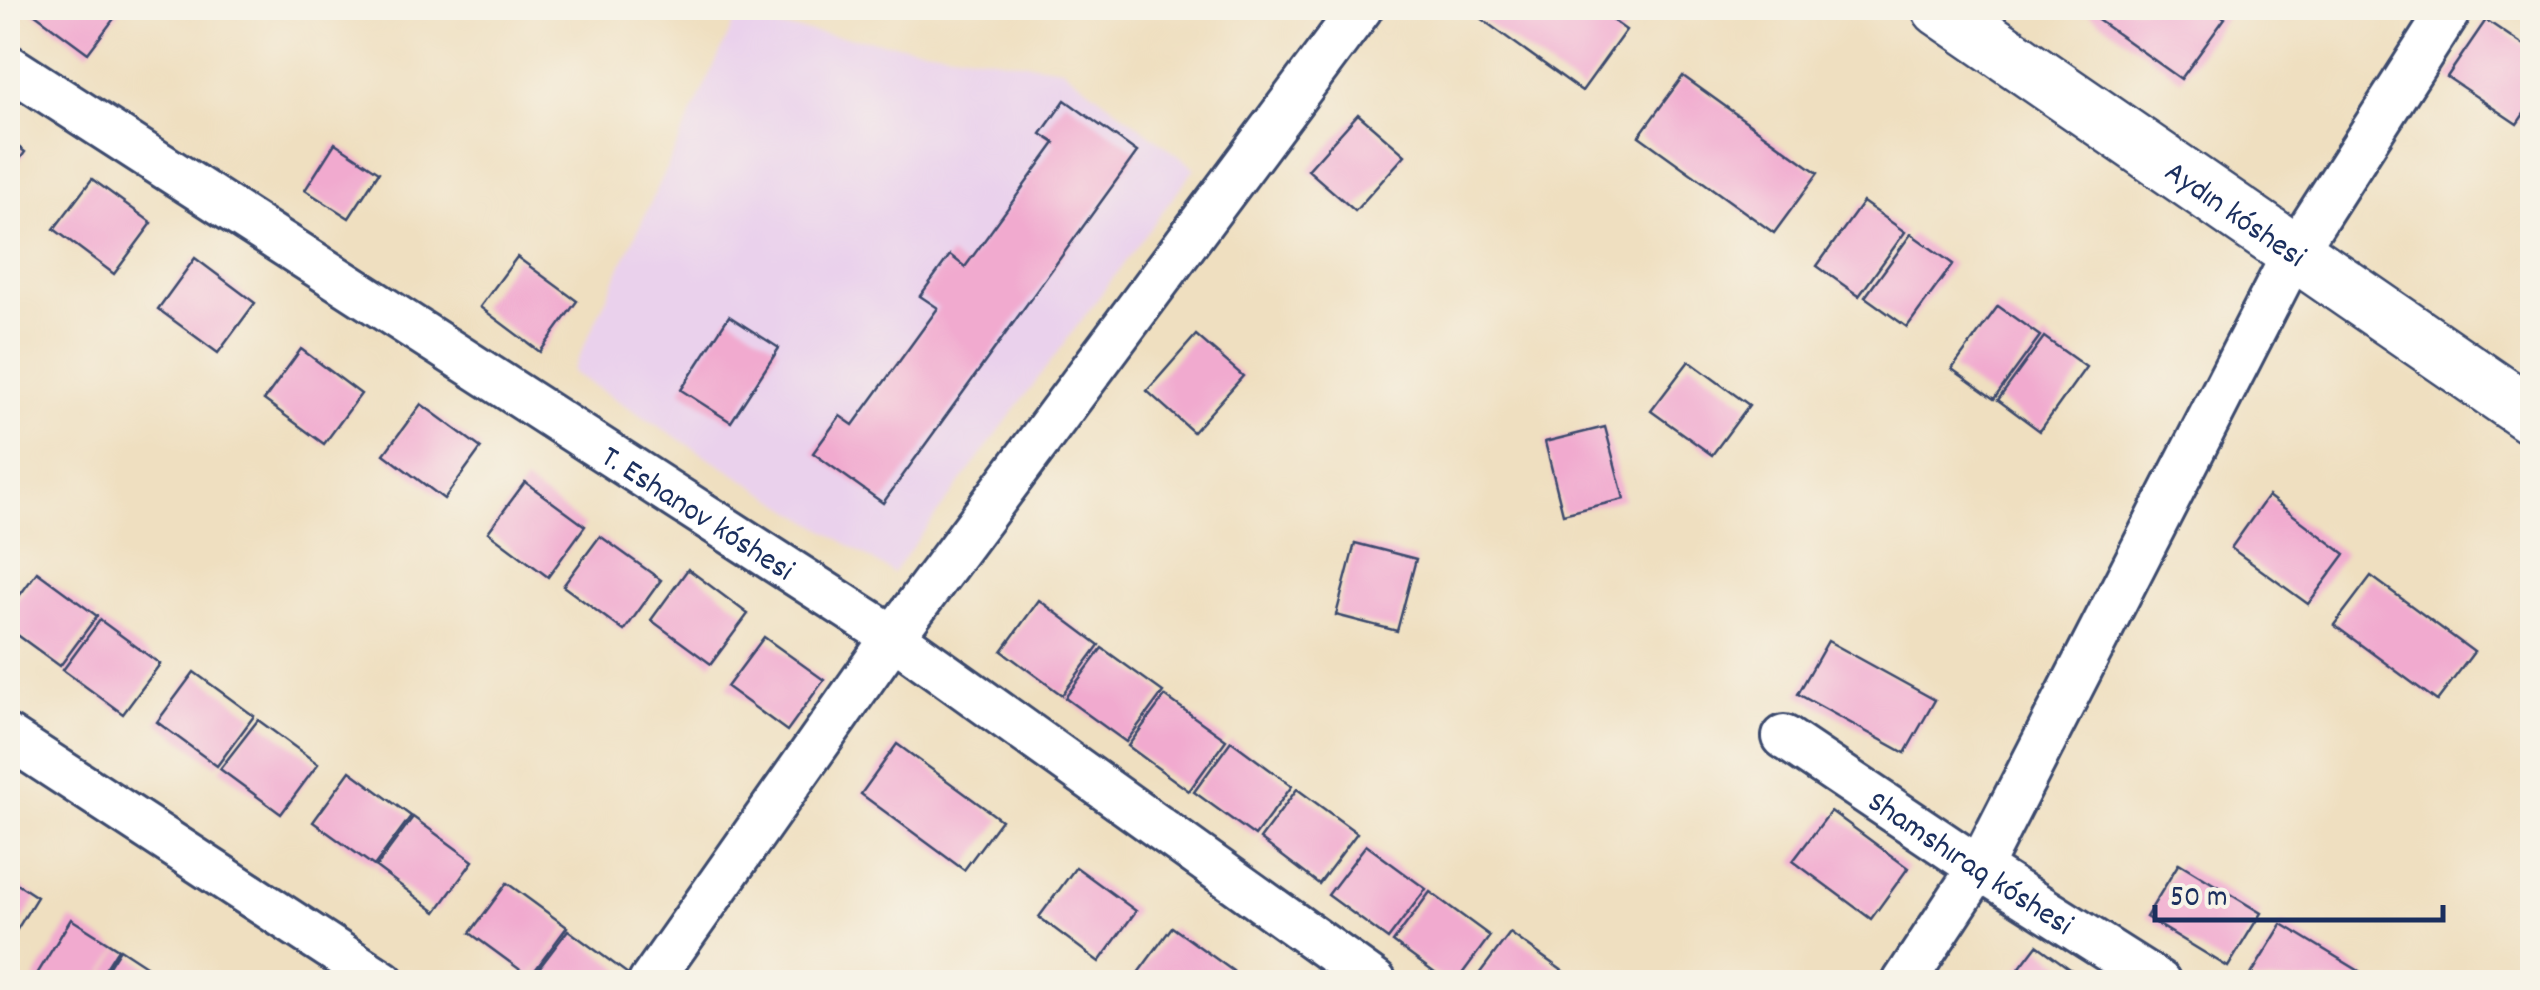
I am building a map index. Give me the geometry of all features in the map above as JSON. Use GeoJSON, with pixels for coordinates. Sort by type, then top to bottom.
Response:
{"type":"FeatureCollection","features":[{"type":"Feature","properties":{"kind":"street"},"geometry":{"type":"LineString","coordinates":[[650,982],[893,637],[1362,8]]}},
{"type":"Feature","properties":{"kind":"street","name":"Aydın kóshesi"},"geometry":{"type":"LineString","coordinates":[[1940,8],[2532,416]]}},
{"type":"Feature","properties":{"kind":"street"},"geometry":{"type":"LineString","coordinates":[[1904,982],[1979,868],[2294,253],[2451,8]]}},
{"type":"Feature","properties":{"kind":"street","name":"T. Eshanov kóshesi"},"geometry":{"type":"LineString","coordinates":[[8,66],[893,637],[1374,982]]}},
{"type":"Feature","properties":{"kind":"street","name":"Shamshıraq kóshesi"},"geometry":{"type":"LineString","coordinates":[[1784,736],[1979,868],[2158,982]]}},
{"type":"Feature","properties":{"kind":"street"},"geometry":{"type":"LineString","coordinates":[[8,737],[383,982]]}},
{"type":"Feature","properties":{"kind":"shaded area"},"geometry":{"type":"Polygon","coordinates":[[[735,21],[1062,68],[1195,168],[893,573],[572,372],[735,21]]]}},
{"type":"Feature","properties":{"kind":"building"},"geometry":{"type":"Polygon","coordinates":[[[27,8],[122,8],[88,53],[27,8]]]}},
{"type":"Feature","properties":{"kind":"building"},"geometry":{"type":"Polygon","coordinates":[[[1466,8],[1595,8],[1626,30],[1582,91],[1466,8]]]}},
{"type":"Feature","properties":{"kind":"building"},"geometry":{"type":"Polygon","coordinates":[[[2081,8],[2210,8],[2225,18],[2181,79],[2081,8]]]}},
{"type":"Feature","properties":{"kind":"building"},"geometry":{"type":"Polygon","coordinates":[[[2486,20],[2532,51],[2532,102],[2517,124],[2447,77],[2486,20]]]}},
{"type":"Feature","properties":{"kind":"building"},"geometry":{"type":"Polygon","coordinates":[[[1683,76],[1818,173],[1774,233],[1639,136],[1683,76]]]}},
{"type":"Feature","properties":{"kind":"building"},"geometry":{"type":"Polygon","coordinates":[[[1065,100],[1137,152],[883,503],[813,453],[840,416],[853,425],[938,308],[920,296],[950,255],[965,267],[1055,143],[1041,134],[1065,100]]]}},
{"type":"Feature","properties":{"kind":"building"},"geometry":{"type":"Polygon","coordinates":[[[1358,114],[1405,155],[1355,211],[1308,170],[1358,114]]]}},
{"type":"Feature","properties":{"kind":"building"},"geometry":{"type":"Polygon","coordinates":[[[8,139],[25,152],[8,176],[8,139]]]}},
{"type":"Feature","properties":{"kind":"building"},"geometry":{"type":"Polygon","coordinates":[[[335,143],[379,172],[349,218],[305,190],[335,143]]]}},
{"type":"Feature","properties":{"kind":"building"},"geometry":{"type":"Polygon","coordinates":[[[92,179],[152,223],[114,274],[54,229],[92,179]]]}},
{"type":"Feature","properties":{"kind":"building"},"geometry":{"type":"Polygon","coordinates":[[[1863,202],[1905,232],[1859,296],[1817,266],[1863,202]]]}},
{"type":"Feature","properties":{"kind":"building"},"geometry":{"type":"Polygon","coordinates":[[[1911,234],[1953,264],[1907,327],[1865,297],[1911,234]]]}},
{"type":"Feature","properties":{"kind":"building"},"geometry":{"type":"Polygon","coordinates":[[[517,257],[577,301],[540,352],[480,307],[517,257]]]}},
{"type":"Feature","properties":{"kind":"building"},"geometry":{"type":"Polygon","coordinates":[[[195,258],[255,303],[218,353],[158,309],[195,258]]]}},
{"type":"Feature","properties":{"kind":"building"},"geometry":{"type":"Polygon","coordinates":[[[1998,306],[2040,336],[1994,399],[1952,369],[1998,306]]]}},
{"type":"Feature","properties":{"kind":"building"},"geometry":{"type":"Polygon","coordinates":[[[729,316],[779,348],[731,422],[681,390],[729,316]]]}},
{"type":"Feature","properties":{"kind":"building"},"geometry":{"type":"Polygon","coordinates":[[[1196,335],[1243,376],[1193,432],[1147,391],[1196,335]]]}},
{"type":"Feature","properties":{"kind":"building"},"geometry":{"type":"Polygon","coordinates":[[[2044,337],[2086,367],[2040,431],[1998,400],[2044,337]]]}},
{"type":"Feature","properties":{"kind":"building"},"geometry":{"type":"Polygon","coordinates":[[[301,349],[361,394],[324,444],[264,400],[301,349]]]}},
{"type":"Feature","properties":{"kind":"building"},"geometry":{"type":"Polygon","coordinates":[[[1689,361],[1749,405],[1712,455],[1651,411],[1689,361]]]}},
{"type":"Feature","properties":{"kind":"building"},"geometry":{"type":"Polygon","coordinates":[[[421,404],[481,448],[444,499],[384,454],[421,404]]]}},
{"type":"Feature","properties":{"kind":"building"},"geometry":{"type":"Polygon","coordinates":[[[1605,427],[1624,499],[1563,514],[1545,442],[1605,427]]]}},
{"type":"Feature","properties":{"kind":"building"},"geometry":{"type":"Polygon","coordinates":[[[525,482],[585,526],[548,577],[488,532],[525,482]]]}},
{"type":"Feature","properties":{"kind":"building"},"geometry":{"type":"Polygon","coordinates":[[[2268,496],[2345,554],[2308,604],[2231,548],[2268,496]]]}},
{"type":"Feature","properties":{"kind":"building"},"geometry":{"type":"Polygon","coordinates":[[[600,536],[661,580],[624,631],[563,586],[600,536]]]}},
{"type":"Feature","properties":{"kind":"building"},"geometry":{"type":"Polygon","coordinates":[[[1355,543],[1416,559],[1397,631],[1336,615],[1355,543]]]}},
{"type":"Feature","properties":{"kind":"building"},"geometry":{"type":"Polygon","coordinates":[[[688,569],[748,614],[711,664],[651,620],[688,569]]]}},
{"type":"Feature","properties":{"kind":"building"},"geometry":{"type":"Polygon","coordinates":[[[37,572],[97,616],[60,666],[8,628],[8,611],[37,572]]]}},
{"type":"Feature","properties":{"kind":"building"},"geometry":{"type":"Polygon","coordinates":[[[2371,576],[2474,652],[2437,701],[2334,625],[2371,576]]]}},
{"type":"Feature","properties":{"kind":"building"},"geometry":{"type":"Polygon","coordinates":[[[1039,600],[1099,645],[1062,695],[1002,651],[1039,600]]]}},
{"type":"Feature","properties":{"kind":"building"},"geometry":{"type":"Polygon","coordinates":[[[100,620],[160,664],[123,714],[63,670],[100,620]]]}},
{"type":"Feature","properties":{"kind":"building"},"geometry":{"type":"Polygon","coordinates":[[[764,637],[824,680],[787,731],[727,687],[764,637]]]}},
{"type":"Feature","properties":{"kind":"building"},"geometry":{"type":"Polygon","coordinates":[[[1828,641],[1935,700],[1905,753],[1798,694],[1828,641]]]}},
{"type":"Feature","properties":{"kind":"building"},"geometry":{"type":"Polygon","coordinates":[[[1102,648],[1163,692],[1126,742],[1065,698],[1102,648]]]}},
{"type":"Feature","properties":{"kind":"building"},"geometry":{"type":"Polygon","coordinates":[[[194,672],[254,716],[217,766],[157,722],[194,672]]]}},
{"type":"Feature","properties":{"kind":"building"},"geometry":{"type":"Polygon","coordinates":[[[1165,696],[1226,740],[1189,791],[1128,746],[1165,696]]]}},
{"type":"Feature","properties":{"kind":"building"},"geometry":{"type":"Polygon","coordinates":[[[258,720],[318,764],[281,814],[220,769],[258,720]]]}},
{"type":"Feature","properties":{"kind":"building"},"geometry":{"type":"Polygon","coordinates":[[[1231,741],[1292,786],[1255,836],[1194,792],[1231,741]]]}},
{"type":"Feature","properties":{"kind":"building"},"geometry":{"type":"Polygon","coordinates":[[[897,744],[1001,820],[964,870],[861,794],[897,744]]]}},
{"type":"Feature","properties":{"kind":"building"},"geometry":{"type":"Polygon","coordinates":[[[350,771],[411,816],[374,866],[313,822],[350,771]]]}},
{"type":"Feature","properties":{"kind":"building"},"geometry":{"type":"Polygon","coordinates":[[[1297,789],[1357,833],[1319,884],[1260,839],[1297,789]]]}},
{"type":"Feature","properties":{"kind":"building"},"geometry":{"type":"Polygon","coordinates":[[[1831,811],[1908,868],[1871,919],[1793,861],[1831,811]]]}},
{"type":"Feature","properties":{"kind":"building"},"geometry":{"type":"Polygon","coordinates":[[[413,817],[473,861],[436,912],[376,867],[413,817]]]}},
{"type":"Feature","properties":{"kind":"building"},"geometry":{"type":"Polygon","coordinates":[[[1366,845],[1426,889],[1388,939],[1328,895],[1366,845]]]}},
{"type":"Feature","properties":{"kind":"building"},"geometry":{"type":"Polygon","coordinates":[[[2179,863],[2261,913],[2228,967],[2146,917],[2179,863]]]}},
{"type":"Feature","properties":{"kind":"building"},"geometry":{"type":"Polygon","coordinates":[[[1076,867],[1136,911],[1099,962],[1039,917],[1076,867]]]}},
{"type":"Feature","properties":{"kind":"building"},"geometry":{"type":"Polygon","coordinates":[[[8,878],[37,897],[8,944],[8,878]]]}},
{"type":"Feature","properties":{"kind":"building"},"geometry":{"type":"Polygon","coordinates":[[[507,883],[567,927],[530,977],[470,933],[507,883]]]}},
{"type":"Feature","properties":{"kind":"building"},"geometry":{"type":"Polygon","coordinates":[[[1430,892],[1490,936],[1456,982],[1447,982],[1393,942],[1430,892]]]}},
{"type":"Feature","properties":{"kind":"building"},"geometry":{"type":"Polygon","coordinates":[[[71,919],[118,949],[97,982],[39,982],[34,979],[71,919]]]}},
{"type":"Feature","properties":{"kind":"building"},"geometry":{"type":"Polygon","coordinates":[[[2282,924],[2364,974],[2359,982],[2257,982],[2249,978],[2282,924]]]}},
{"type":"Feature","properties":{"kind":"building"},"geometry":{"type":"Polygon","coordinates":[[[1172,927],[1233,971],[1224,982],[1142,982],[1135,977],[1172,927]]]}},
{"type":"Feature","properties":{"kind":"building"},"geometry":{"type":"Polygon","coordinates":[[[568,930],[628,974],[622,982],[530,980],[568,930]]]}},
{"type":"Feature","properties":{"kind":"building"},"geometry":{"type":"Polygon","coordinates":[[[1510,933],[1571,977],[1566,982],[1473,982],[1510,933]]]}},
{"type":"Feature","properties":{"kind":"building"},"geometry":{"type":"Polygon","coordinates":[[[2037,945],[2088,982],[2009,982],[2037,945]]]}},
{"type":"Feature","properties":{"kind":"building"},"geometry":{"type":"Polygon","coordinates":[[[120,949],[166,979],[164,982],[99,982],[120,949]]]}}]}
